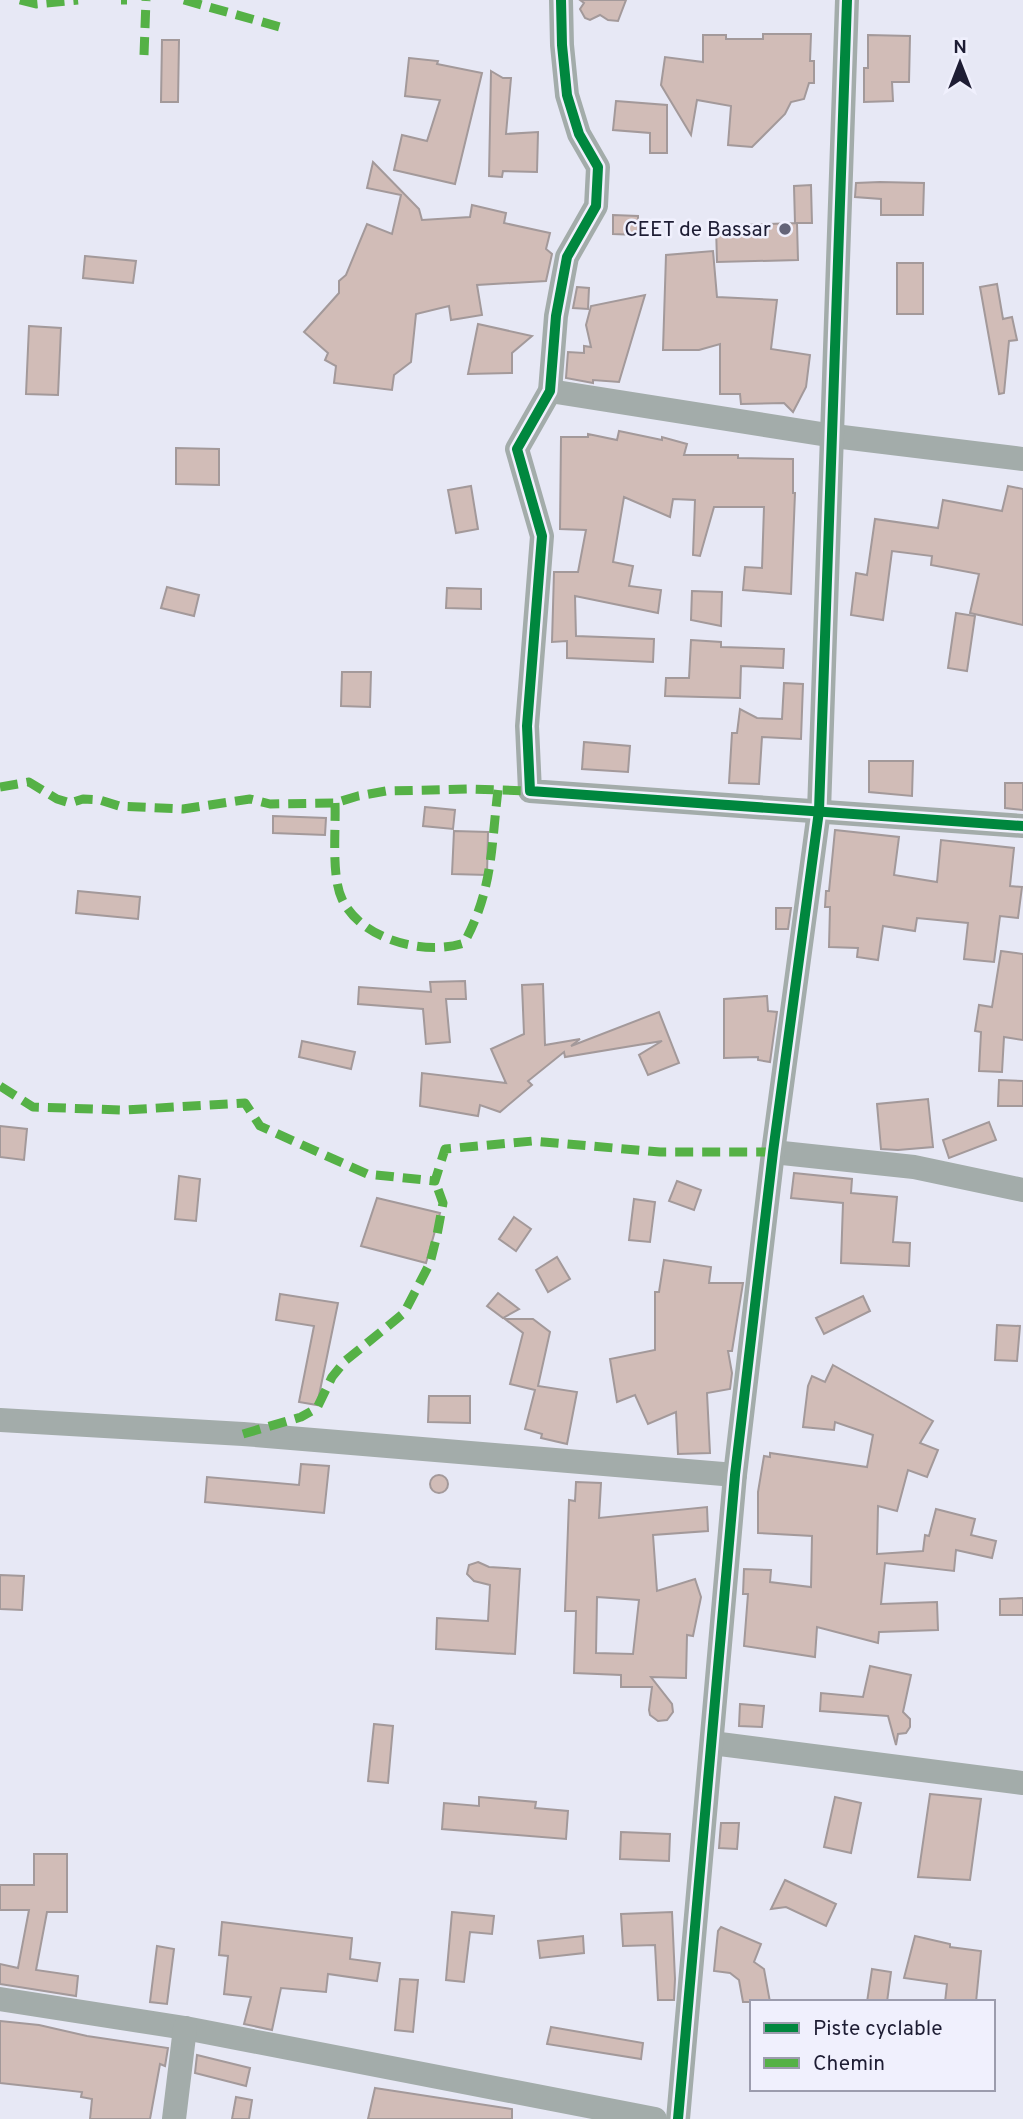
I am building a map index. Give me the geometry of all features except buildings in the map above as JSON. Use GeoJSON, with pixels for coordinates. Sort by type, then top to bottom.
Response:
{"type":"FeatureCollection","features":[{"type":"Feature","properties":{"kind":"street"},"geometry":{"type":"LineString","coordinates":[[561,0],[567,95],[579,134],[597,167],[596,206],[567,257],[556,316],[550,391],[517,449],[542,536],[527,726],[530,791],[1023,826]]}},
{"type":"Feature","properties":{"kind":"street"},"geometry":{"type":"LineString","coordinates":[[678,2119],[734,1475],[773,1152],[819,811],[847,0]]}},
{"type":"Feature","properties":{"kind":"street"},"geometry":{"type":"LineString","coordinates":[[550,391],[834,436],[1023,459]]}},
{"type":"Feature","properties":{"kind":"street"},"geometry":{"type":"LineString","coordinates":[[773,1152],[914,1167],[1023,1190]]}},
{"type":"Feature","properties":{"kind":"street"},"geometry":{"type":"LineString","coordinates":[[0,1420],[243,1434],[734,1475]]}},
{"type":"Feature","properties":{"kind":"street"},"geometry":{"type":"LineString","coordinates":[[712,1743],[1023,1783]]}},
{"type":"Feature","properties":{"kind":"street"},"geometry":{"type":"LineString","coordinates":[[0,1999],[185,2028],[655,2119]]}},
{"type":"Feature","properties":{"kind":"street"},"geometry":{"type":"LineString","coordinates":[[174,2119],[185,2028]]}},
{"type":"Feature","properties":{"kind":"marked path"},"geometry":{"type":"LineString","coordinates":[[20,0],[36,4],[78,0]]}},
{"type":"Feature","properties":{"kind":"marked path"},"geometry":{"type":"LineString","coordinates":[[121,0],[127,0]]}},
{"type":"Feature","properties":{"kind":"marked path"},"geometry":{"type":"LineString","coordinates":[[144,55],[146,0]]}},
{"type":"Feature","properties":{"kind":"marked path"},"geometry":{"type":"LineString","coordinates":[[184,0],[280,27]]}},
{"type":"Feature","properties":{"kind":"marked path"},"geometry":{"type":"LineString","coordinates":[[0,787],[29,782],[57,799],[70,803],[83,799],[100,800],[119,806],[183,809],[250,799],[270,804],[335,803],[386,791],[530,791]]}},
{"type":"Feature","properties":{"kind":"marked path"},"geometry":{"type":"LineString","coordinates":[[335,803],[336,878],[342,899],[351,913],[364,925],[396,941],[413,946],[448,947],[464,943],[481,905],[489,868],[498,790]]}},
{"type":"Feature","properties":{"kind":"marked path"},"geometry":{"type":"LineString","coordinates":[[0,1086],[33,1107],[123,1110],[245,1103],[260,1126],[367,1174],[435,1181],[445,1149],[533,1141],[660,1152],[773,1152]]}},
{"type":"Feature","properties":{"kind":"marked path"},"geometry":{"type":"LineString","coordinates":[[243,1434],[301,1417],[317,1408],[332,1377],[345,1361],[404,1313],[430,1263],[437,1235],[443,1203],[435,1181]]}},
{"type":"Feature","properties":{"kind":"cycle path"},"geometry":{"type":"LineString","coordinates":[[561,0],[567,95],[579,134],[598,167],[596,206],[567,257],[556,316],[550,391],[517,449],[542,536],[527,726],[530,791],[1023,826]]}},
{"type":"Feature","properties":{"kind":"cycle path"},"geometry":{"type":"LineString","coordinates":[[678,2119],[735,1475],[773,1152],[819,811],[847,0]]}},
{"type":"Feature","properties":{"kind":"place","name":"CEET de Bassar"},"geometry":{"type":"Point","coordinates":[785,229]}}]}
